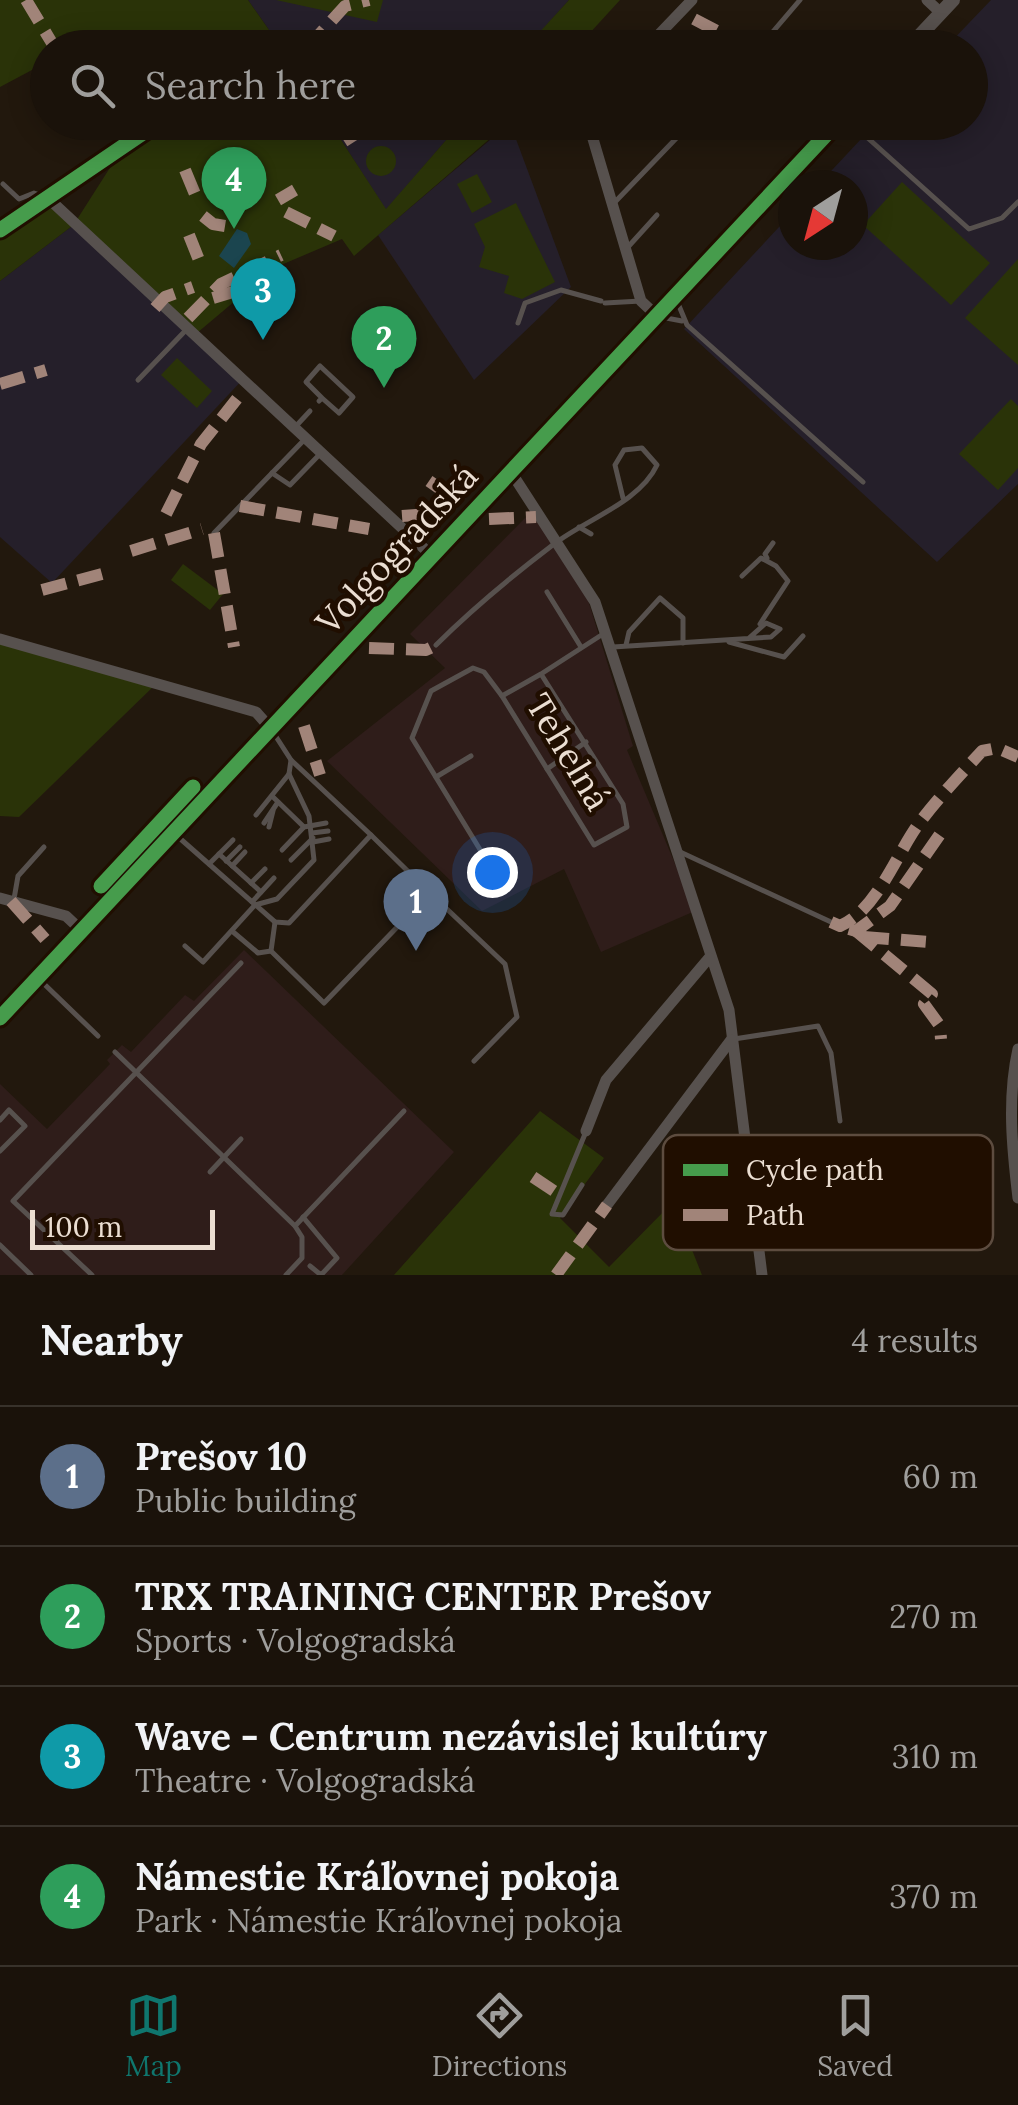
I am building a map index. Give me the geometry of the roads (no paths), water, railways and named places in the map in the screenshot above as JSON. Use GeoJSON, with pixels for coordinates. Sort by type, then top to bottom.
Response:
{"type":"FeatureCollection","features":[{"type":"Feature","properties":{"kind":"street"},"geometry":{"type":"LineString","coordinates":[[663,30],[692,0]]}},
{"type":"Feature","properties":{"kind":"street"},"geometry":{"type":"LineString","coordinates":[[927,0],[941,13]]}},
{"type":"Feature","properties":{"kind":"street"},"geometry":{"type":"LineString","coordinates":[[925,30],[953,0]]}},
{"type":"Feature","properties":{"kind":"street"},"geometry":{"type":"LineString","coordinates":[[593,140],[641,301],[658,316]]}},
{"type":"Feature","properties":{"kind":"street","name":"Volgogradská"},"geometry":{"type":"LineString","coordinates":[[0,1018],[821,140]]}},
{"type":"Feature","properties":{"kind":"street","name":"Volgogradská"},"geometry":{"type":"LineString","coordinates":[[49,199],[431,555]]}},
{"type":"Feature","properties":{"kind":"street","name":"Tehelná"},"geometry":{"type":"LineString","coordinates":[[511,472],[595,602],[606,633],[729,1010],[744,1135]]}},
{"type":"Feature","properties":{"kind":"street"},"geometry":{"type":"LineString","coordinates":[[0,639],[256,712],[271,728]]}},
{"type":"Feature","properties":{"kind":"street"},"geometry":{"type":"LineString","coordinates":[[0,898],[66,916],[82,931]]}},
{"type":"Feature","properties":{"kind":"street"},"geometry":{"type":"LineString","coordinates":[[586,1131],[606,1080],[709,958]]}},
{"type":"Feature","properties":{"kind":"street"},"geometry":{"type":"LineString","coordinates":[[607,1204],[731,1040]]}},
{"type":"Feature","properties":{"kind":"street"},"geometry":{"type":"LineString","coordinates":[[1018,1049],[1012,1077],[1011,1145],[1018,1198]]}},
{"type":"Feature","properties":{"kind":"lane"},"geometry":{"type":"LineString","coordinates":[[774,30],[800,0]]}},
{"type":"Feature","properties":{"kind":"lane"},"geometry":{"type":"LineString","coordinates":[[613,205],[675,140]]}},
{"type":"Feature","properties":{"kind":"lane"},"geometry":{"type":"LineString","coordinates":[[870,140],[969,229],[1002,218],[1018,202]]}},
{"type":"Feature","properties":{"kind":"lane"},"geometry":{"type":"LineString","coordinates":[[4,184],[18,198],[40,193],[49,199]]}},
{"type":"Feature","properties":{"kind":"lane"},"geometry":{"type":"LineString","coordinates":[[626,249],[657,215]]}},
{"type":"Feature","properties":{"kind":"lane"},"geometry":{"type":"LineString","coordinates":[[518,323],[525,303],[562,290],[578,291],[603,302],[641,301]]}},
{"type":"Feature","properties":{"kind":"lane"},"geometry":{"type":"LineString","coordinates":[[676,296],[684,323]]}},
{"type":"Feature","properties":{"kind":"lane"},"geometry":{"type":"LineString","coordinates":[[658,316],[684,323],[862,482]]}},
{"type":"Feature","properties":{"kind":"lane"},"geometry":{"type":"LineString","coordinates":[[138,380],[185,325]]}},
{"type":"Feature","properties":{"kind":"lane"},"geometry":{"type":"LineString","coordinates":[[320,366],[354,398],[339,413],[320,400],[306,382],[320,366]]}},
{"type":"Feature","properties":{"kind":"lane"},"geometry":{"type":"LineString","coordinates":[[294,427],[310,411]]}},
{"type":"Feature","properties":{"kind":"lane"},"geometry":{"type":"LineString","coordinates":[[214,533],[306,438]]}},
{"type":"Feature","properties":{"kind":"lane"},"geometry":{"type":"LineString","coordinates":[[436,646],[472,609],[557,541],[623,498],[643,484],[658,465],[642,448],[624,450],[615,465],[623,498]]}},
{"type":"Feature","properties":{"kind":"lane"},"geometry":{"type":"LineString","coordinates":[[272,474],[290,485],[322,452]]}},
{"type":"Feature","properties":{"kind":"lane"},"geometry":{"type":"LineString","coordinates":[[579,527],[591,534]]}},
{"type":"Feature","properties":{"kind":"lane"},"geometry":{"type":"LineString","coordinates":[[742,576],[765,558],[773,542]]}},
{"type":"Feature","properties":{"kind":"lane"},"geometry":{"type":"LineString","coordinates":[[750,638],[788,581],[765,558]]}},
{"type":"Feature","properties":{"kind":"lane"},"geometry":{"type":"LineString","coordinates":[[547,592],[582,647]]}},
{"type":"Feature","properties":{"kind":"lane"},"geometry":{"type":"LineString","coordinates":[[626,645],[630,632],[660,598],[682,618],[683,643]]}},
{"type":"Feature","properties":{"kind":"lane"},"geometry":{"type":"LineString","coordinates":[[610,647],[772,637],[780,629],[772,622],[758,626]]}},
{"type":"Feature","properties":{"kind":"lane","name":"Tehelná"},"geometry":{"type":"LineString","coordinates":[[541,674],[623,804],[627,827],[594,845],[502,696],[606,633]]}},
{"type":"Feature","properties":{"kind":"lane"},"geometry":{"type":"LineString","coordinates":[[726,641],[784,658],[803,636]]}},
{"type":"Feature","properties":{"kind":"lane"},"geometry":{"type":"LineString","coordinates":[[487,862],[412,738],[431,692],[473,668],[484,672],[502,696]]}},
{"type":"Feature","properties":{"kind":"lane"},"geometry":{"type":"LineString","coordinates":[[271,728],[290,760],[505,964],[517,1017],[474,1061]]}},
{"type":"Feature","properties":{"kind":"lane"},"geometry":{"type":"LineString","coordinates":[[547,769],[586,742]]}},
{"type":"Feature","properties":{"kind":"lane"},"geometry":{"type":"LineString","coordinates":[[436,778],[471,756]]}},
{"type":"Feature","properties":{"kind":"lane"},"geometry":{"type":"LineString","coordinates":[[254,903],[278,899],[314,860],[313,838],[289,774],[290,760]]}},
{"type":"Feature","properties":{"kind":"lane"},"geometry":{"type":"LineString","coordinates":[[256,815],[289,774]]}},
{"type":"Feature","properties":{"kind":"lane"},"geometry":{"type":"LineString","coordinates":[[272,796],[276,804],[308,826],[327,827],[291,860]]}},
{"type":"Feature","properties":{"kind":"lane"},"geometry":{"type":"LineString","coordinates":[[266,825],[276,804]]}},
{"type":"Feature","properties":{"kind":"lane"},"geometry":{"type":"LineString","coordinates":[[282,850],[308,826]]}},
{"type":"Feature","properties":{"kind":"lane"},"geometry":{"type":"LineString","coordinates":[[174,834],[275,922],[289,923],[371,835]]}},
{"type":"Feature","properties":{"kind":"lane"},"geometry":{"type":"LineString","coordinates":[[313,838],[329,839]]}},
{"type":"Feature","properties":{"kind":"lane"},"geometry":{"type":"LineString","coordinates":[[209,864],[233,840]]}},
{"type":"Feature","properties":{"kind":"lane"},"geometry":{"type":"LineString","coordinates":[[14,902],[18,876],[44,847]]}},
{"type":"Feature","properties":{"kind":"lane"},"geometry":{"type":"LineString","coordinates":[[229,864],[243,850]]}},
{"type":"Feature","properties":{"kind":"lane"},"geometry":{"type":"LineString","coordinates":[[675,850],[831,922]]}},
{"type":"Feature","properties":{"kind":"lane"},"geometry":{"type":"LineString","coordinates":[[219,854],[261,892]]}},
{"type":"Feature","properties":{"kind":"lane"},"geometry":{"type":"LineString","coordinates":[[251,883],[265,869]]}},
{"type":"Feature","properties":{"kind":"lane"},"geometry":{"type":"LineString","coordinates":[[185,946],[203,962],[274,878]]}},
{"type":"Feature","properties":{"kind":"lane"},"geometry":{"type":"LineString","coordinates":[[270,951],[324,1003],[430,893]]}},
{"type":"Feature","properties":{"kind":"lane"},"geometry":{"type":"LineString","coordinates":[[270,951],[275,922]]}},
{"type":"Feature","properties":{"kind":"lane"},"geometry":{"type":"LineString","coordinates":[[232,931],[258,953],[270,951]]}},
{"type":"Feature","properties":{"kind":"lane"},"geometry":{"type":"LineString","coordinates":[[92,1275],[14,1201],[242,962]]}},
{"type":"Feature","properties":{"kind":"lane"},"geometry":{"type":"LineString","coordinates":[[38,978],[98,1036]]}},
{"type":"Feature","properties":{"kind":"lane"},"geometry":{"type":"LineString","coordinates":[[731,1040],[818,1026],[831,1053],[840,1121]]}},
{"type":"Feature","properties":{"kind":"lane"},"geometry":{"type":"LineString","coordinates":[[115,1052],[295,1226],[304,1246],[302,1258],[286,1275]]}},
{"type":"Feature","properties":{"kind":"lane"},"geometry":{"type":"LineString","coordinates":[[0,1120],[9,1110],[25,1126],[0,1151]]}},
{"type":"Feature","properties":{"kind":"lane"},"geometry":{"type":"LineString","coordinates":[[295,1226],[404,1111]]}},
{"type":"Feature","properties":{"kind":"lane"},"geometry":{"type":"LineString","coordinates":[[582,1185],[563,1215],[552,1214],[586,1131]]}},
{"type":"Feature","properties":{"kind":"lane"},"geometry":{"type":"LineString","coordinates":[[210,1172],[242,1139]]}},
{"type":"Feature","properties":{"kind":"lane"},"geometry":{"type":"LineString","coordinates":[[304,1217],[337,1258],[321,1274],[310,1266]]}},
{"type":"Feature","properties":{"kind":"lane"},"geometry":{"type":"LineString","coordinates":[[0,1245],[31,1275]]}},
{"type":"Feature","properties":{"kind":"water"},"geometry":{"type":"Polygon","coordinates":[[[237,229],[247,233],[251,244],[234,268],[219,256],[237,229]]]}},
{"type":"Feature","properties":{"kind":"place","name":"Námestie Kráľovnej pokoja"},"geometry":{"type":"Point","coordinates":[234,229]}},
{"type":"Feature","properties":{"kind":"place","name":"Wave - Centrum nezávislej kultúry"},"geometry":{"type":"Point","coordinates":[263,340]}},
{"type":"Feature","properties":{"kind":"place","name":"TRX TRAINING CENTER Prešov"},"geometry":{"type":"Point","coordinates":[384,388]}},
{"type":"Feature","properties":{"kind":"place","name":"Prešov 10"},"geometry":{"type":"Point","coordinates":[416,951]}}]}
